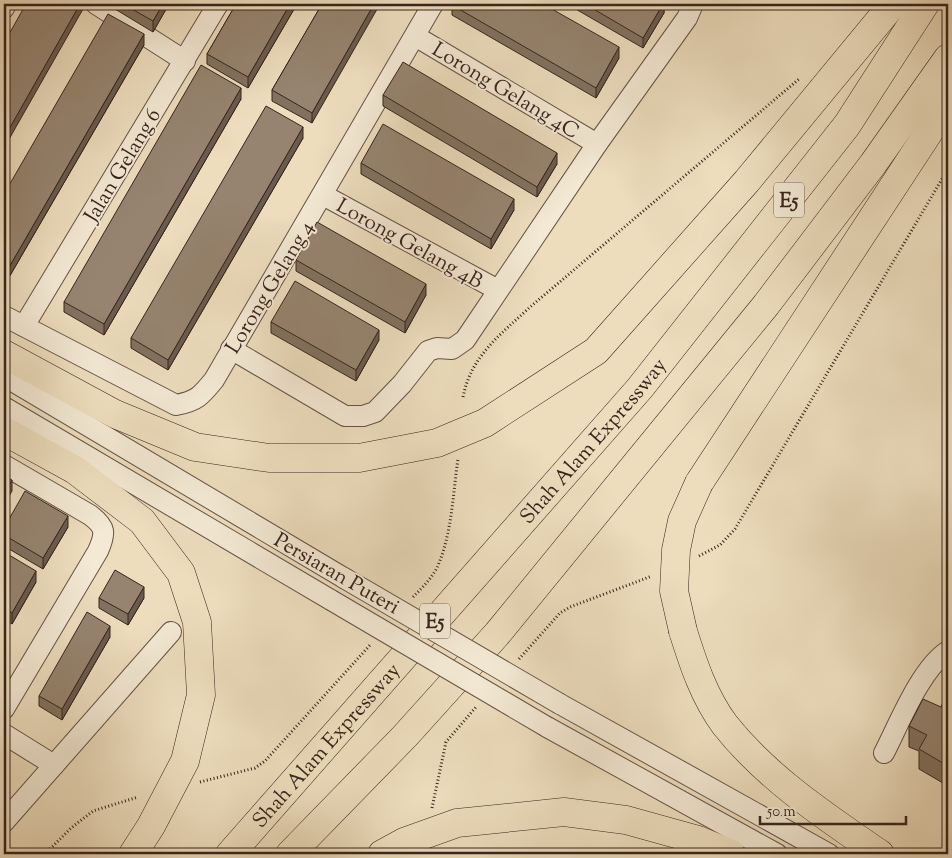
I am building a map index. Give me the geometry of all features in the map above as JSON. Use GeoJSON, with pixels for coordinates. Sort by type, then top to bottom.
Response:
{"type":"FeatureCollection","features":[{"type":"Feature","properties":{"kind":"highway"},"geometry":{"type":"LineString","coordinates":[[4,354],[115,414],[195,447],[269,458],[359,458],[445,439],[485,423],[596,352],[747,181],[893,4]]}},
{"type":"Feature","properties":{"kind":"highway","name":"Shah Alam Expressway"},"geometry":{"type":"LineString","coordinates":[[230,854],[640,388],[848,126],[925,4]]}},
{"type":"Feature","properties":{"kind":"highway","name":"E5"},"geometry":{"type":"LineString","coordinates":[[290,854],[405,736],[503,627],[766,305],[873,164],[948,58]]}},
{"type":"Feature","properties":{"kind":"highway"},"geometry":{"type":"LineString","coordinates":[[880,854],[806,803],[752,755],[725,724],[708,696],[695,668],[683,631],[674,591],[676,550],[682,521],[699,483],[948,103]]}},
{"type":"Feature","properties":{"kind":"highway"},"geometry":{"type":"LineString","coordinates":[[4,430],[75,470],[142,521],[181,573],[198,622],[201,695],[185,761],[151,826],[133,854]]}},
{"type":"Feature","properties":{"kind":"highway"},"geometry":{"type":"LineString","coordinates":[[382,854],[404,842],[458,823],[564,812],[626,820],[698,840],[731,854]]}},
{"type":"Feature","properties":{"kind":"street"},"geometry":{"type":"LineString","coordinates":[[4,8],[6,4]]}},
{"type":"Feature","properties":{"kind":"street"},"geometry":{"type":"LineString","coordinates":[[96,4],[185,61]]}},
{"type":"Feature","properties":{"kind":"street","name":"Jalan Gelang 6"},"geometry":{"type":"LineString","coordinates":[[24,326],[218,4]]}},
{"type":"Feature","properties":{"kind":"street","name":"Lorong Gelang 4"},"geometry":{"type":"LineString","coordinates":[[4,316],[176,405],[200,398],[214,380],[433,4]]}},
{"type":"Feature","properties":{"kind":"street"},"geometry":{"type":"LineString","coordinates":[[231,350],[345,416],[363,416],[375,412],[388,400],[428,352],[437,348],[452,349],[465,340],[597,144],[687,18],[693,4]]}},
{"type":"Feature","properties":{"kind":"street","name":"Lorong Gelang 4C"},"geometry":{"type":"LineString","coordinates":[[415,36],[597,144]]}},
{"type":"Feature","properties":{"kind":"street","name":"Lorong Gelang 4B"},"geometry":{"type":"LineString","coordinates":[[323,195],[498,290]]}},
{"type":"Feature","properties":{"kind":"street","name":"Persiaran Puteri"},"geometry":{"type":"LineString","coordinates":[[4,376],[560,704],[829,854]]}},
{"type":"Feature","properties":{"kind":"street","name":"Persiaran Puteri"},"geometry":{"type":"LineString","coordinates":[[4,407],[547,727],[777,854]]}},
{"type":"Feature","properties":{"kind":"street"},"geometry":{"type":"LineString","coordinates":[[4,465],[90,515],[99,522],[104,531],[98,551],[4,709]]}},
{"type":"Feature","properties":{"kind":"street"},"geometry":{"type":"LineString","coordinates":[[4,822],[171,632]]}},
{"type":"Feature","properties":{"kind":"street"},"geometry":{"type":"LineString","coordinates":[[884,753],[922,681],[940,656],[948,651]]}},
{"type":"Feature","properties":{"kind":"street"},"geometry":{"type":"LineString","coordinates":[[4,734],[54,764]]}},
{"type":"Feature","properties":{"kind":"path"},"geometry":{"type":"LineString","coordinates":[[463,397],[473,366],[489,345],[529,308],[804,74]]}},
{"type":"Feature","properties":{"kind":"path"},"geometry":{"type":"LineString","coordinates":[[696,558],[720,545],[734,529],[948,168]]}},
{"type":"Feature","properties":{"kind":"path"},"geometry":{"type":"LineString","coordinates":[[408,602],[428,581],[439,564],[449,530],[458,455]]}},
{"type":"Feature","properties":{"kind":"path"},"geometry":{"type":"LineString","coordinates":[[608,592],[659,573]]}},
{"type":"Feature","properties":{"kind":"path"},"geometry":{"type":"LineString","coordinates":[[197,783],[255,768],[265,761],[374,640]]}},
{"type":"Feature","properties":{"kind":"path"},"geometry":{"type":"LineString","coordinates":[[45,854],[71,828],[93,811],[138,797]]}},
{"type":"Feature","properties":{"kind":"building"},"geometry":{"type":"Polygon","coordinates":[[[26,4],[80,4],[4,138],[4,43],[26,4]]]}},
{"type":"Feature","properties":{"kind":"building"},"geometry":{"type":"Polygon","coordinates":[[[123,4],[163,4],[153,21],[123,4]]]}},
{"type":"Feature","properties":{"kind":"building"},"geometry":{"type":"Polygon","coordinates":[[[236,4],[290,4],[248,77],[207,54],[236,4]]]}},
{"type":"Feature","properties":{"kind":"building"},"geometry":{"type":"Polygon","coordinates":[[[322,4],[374,4],[312,113],[272,90],[322,4]]]}},
{"type":"Feature","properties":{"kind":"building"},"geometry":{"type":"Polygon","coordinates":[[[453,4],[543,4],[619,47],[596,88],[453,4]]]}},
{"type":"Feature","properties":{"kind":"building"},"geometry":{"type":"Polygon","coordinates":[[[585,4],[663,4],[643,38],[585,4]]]}},
{"type":"Feature","properties":{"kind":"building"},"geometry":{"type":"Polygon","coordinates":[[[108,14],[144,34],[8,269],[4,266],[4,194],[108,14]]]}},
{"type":"Feature","properties":{"kind":"building"},"geometry":{"type":"Polygon","coordinates":[[[403,62],[557,153],[537,187],[383,95],[403,62]]]}},
{"type":"Feature","properties":{"kind":"building"},"geometry":{"type":"Polygon","coordinates":[[[201,65],[241,88],[104,324],[64,302],[201,65]]]}},
{"type":"Feature","properties":{"kind":"building"},"geometry":{"type":"Polygon","coordinates":[[[266,106],[303,127],[168,360],[131,338],[266,106]]]}},
{"type":"Feature","properties":{"kind":"building"},"geometry":{"type":"Polygon","coordinates":[[[383,124],[514,199],[491,239],[361,163],[383,124]]]}},
{"type":"Feature","properties":{"kind":"building"},"geometry":{"type":"Polygon","coordinates":[[[317,222],[426,284],[405,322],[296,260],[317,222]]]}},
{"type":"Feature","properties":{"kind":"building"},"geometry":{"type":"Polygon","coordinates":[[[295,281],[379,330],[356,370],[271,322],[295,281]]]}},
{"type":"Feature","properties":{"kind":"building"},"geometry":{"type":"Polygon","coordinates":[[[4,476],[12,480],[4,494],[4,476]]]}},
{"type":"Feature","properties":{"kind":"building"},"geometry":{"type":"Polygon","coordinates":[[[25,491],[68,516],[43,558],[4,535],[4,528],[25,491]]]}},
{"type":"Feature","properties":{"kind":"building"},"geometry":{"type":"Polygon","coordinates":[[[4,552],[36,571],[12,613],[4,608],[4,552]]]}},
{"type":"Feature","properties":{"kind":"building"},"geometry":{"type":"Polygon","coordinates":[[[115,570],[144,587],[128,614],[99,598],[115,570]]]}},
{"type":"Feature","properties":{"kind":"building"},"geometry":{"type":"Polygon","coordinates":[[[87,612],[110,626],[62,709],[39,696],[87,612]]]}},
{"type":"Feature","properties":{"kind":"building"},"geometry":{"type":"Polygon","coordinates":[[[948,693],[948,766],[919,749],[927,735],[909,726],[923,699],[941,707],[948,693]]]}}]}
